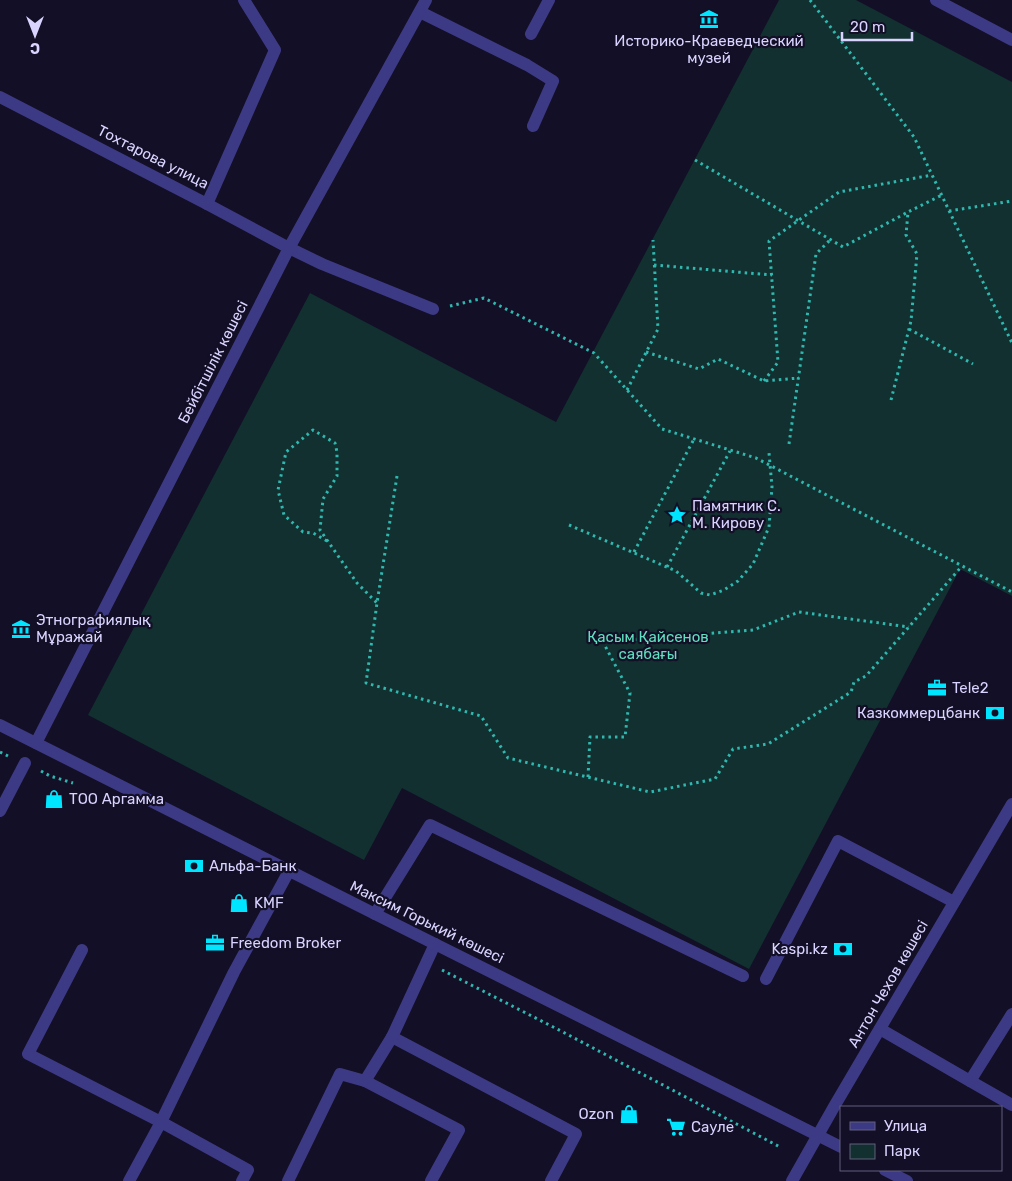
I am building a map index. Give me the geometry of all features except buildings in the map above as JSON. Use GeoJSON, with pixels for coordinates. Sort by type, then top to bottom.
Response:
{"type":"FeatureCollection","features":[{"type":"Feature","properties":{"kind":"street"},"geometry":{"type":"LineString","coordinates":[[207,204],[275,50],[244,0]]}},
{"type":"Feature","properties":{"kind":"street","name":"Бейбітшілік көшесі"},"geometry":{"type":"LineString","coordinates":[[36,743],[289,248],[426,0]]}},
{"type":"Feature","properties":{"kind":"street"},"geometry":{"type":"LineString","coordinates":[[531,34],[549,0]]}},
{"type":"Feature","properties":{"kind":"street"},"geometry":{"type":"LineString","coordinates":[[936,0],[1012,40]]}},
{"type":"Feature","properties":{"kind":"street"},"geometry":{"type":"LineString","coordinates":[[420,12],[527,65],[553,81],[533,126]]}},
{"type":"Feature","properties":{"kind":"street","name":"Тохтарова улица"},"geometry":{"type":"LineString","coordinates":[[0,96],[289,248],[322,264],[433,309]]}},
{"type":"Feature","properties":{"kind":"street","name":"Максим Горький көшесі"},"geometry":{"type":"LineString","coordinates":[[0,724],[840,1147]]}},
{"type":"Feature","properties":{"kind":"street"},"geometry":{"type":"LineString","coordinates":[[0,811],[24,763]]}},
{"type":"Feature","properties":{"kind":"street","name":"Антон Чехов көшесі"},"geometry":{"type":"LineString","coordinates":[[792,1181],[1012,804]]}},
{"type":"Feature","properties":{"kind":"street"},"geometry":{"type":"LineString","coordinates":[[375,914],[430,825],[743,976]]}},
{"type":"Feature","properties":{"kind":"street"},"geometry":{"type":"LineString","coordinates":[[766,979],[838,841],[954,902]]}},
{"type":"Feature","properties":{"kind":"street"},"geometry":{"type":"LineString","coordinates":[[129,1181],[234,972],[289,871]]}},
{"type":"Feature","properties":{"kind":"street"},"geometry":{"type":"LineString","coordinates":[[365,1081],[392,1037],[435,944]]}},
{"type":"Feature","properties":{"kind":"street"},"geometry":{"type":"LineString","coordinates":[[82,950],[28,1054],[248,1170],[242,1181]]}},
{"type":"Feature","properties":{"kind":"street"},"geometry":{"type":"LineString","coordinates":[[970,1081],[1012,1014]]}},
{"type":"Feature","properties":{"kind":"street"},"geometry":{"type":"LineString","coordinates":[[880,1029],[1012,1105]]}},
{"type":"Feature","properties":{"kind":"street"},"geometry":{"type":"LineString","coordinates":[[392,1037],[576,1134],[551,1181]]}},
{"type":"Feature","properties":{"kind":"street"},"geometry":{"type":"LineString","coordinates":[[288,1181],[340,1074],[365,1081],[458,1130],[431,1181]]}},
{"type":"Feature","properties":{"kind":"street"},"geometry":{"type":"LineString","coordinates":[[887,1171],[907,1181]]}},
{"type":"Feature","properties":{"kind":"path"},"geometry":{"type":"LineString","coordinates":[[810,0],[914,137],[1012,343]]}},
{"type":"Feature","properties":{"kind":"path"},"geometry":{"type":"LineString","coordinates":[[695,160],[843,247],[942,196]]}},
{"type":"Feature","properties":{"kind":"path"},"geometry":{"type":"LineString","coordinates":[[764,381],[778,362],[769,241],[839,192],[932,175]]}},
{"type":"Feature","properties":{"kind":"path"},"geometry":{"type":"LineString","coordinates":[[949,211],[1012,201]]}},
{"type":"Feature","properties":{"kind":"path"},"geometry":{"type":"LineString","coordinates":[[891,400],[911,321],[917,254],[906,234],[908,212]]}},
{"type":"Feature","properties":{"kind":"path"},"geometry":{"type":"LineString","coordinates":[[627,390],[658,329],[653,240]]}},
{"type":"Feature","properties":{"kind":"path"},"geometry":{"type":"LineString","coordinates":[[790,444],[816,254],[830,240]]}},
{"type":"Feature","properties":{"kind":"path"},"geometry":{"type":"LineString","coordinates":[[654,265],[772,276]]}},
{"type":"Feature","properties":{"kind":"path"},"geometry":{"type":"LineString","coordinates":[[433,309],[484,298],[594,353],[662,429],[756,458],[1012,592]]}},
{"type":"Feature","properties":{"kind":"path"},"geometry":{"type":"LineString","coordinates":[[909,329],[973,364]]}},
{"type":"Feature","properties":{"kind":"path"},"geometry":{"type":"LineString","coordinates":[[646,352],[699,369],[718,359],[764,381],[799,378]]}},
{"type":"Feature","properties":{"kind":"path"},"geometry":{"type":"LineString","coordinates":[[327,541],[313,534],[302,532],[284,514],[278,490],[286,452],[313,430],[334,443],[336,452],[336,476],[323,499],[320,530],[357,583],[377,603]]}},
{"type":"Feature","properties":{"kind":"path"},"geometry":{"type":"LineString","coordinates":[[634,552],[694,439]]}},
{"type":"Feature","properties":{"kind":"path"},"geometry":{"type":"LineString","coordinates":[[668,567],[730,450]]}},
{"type":"Feature","properties":{"kind":"path"},"geometry":{"type":"LineString","coordinates":[[569,525],[676,571],[701,593],[710,595],[724,590],[738,581],[753,564],[769,527],[772,488],[768,453]]}},
{"type":"Feature","properties":{"kind":"path"},"geometry":{"type":"LineString","coordinates":[[397,476],[366,683],[481,716],[508,758],[650,792],[715,779],[733,749],[768,744],[851,692],[854,682],[866,676],[962,566]]}},
{"type":"Feature","properties":{"kind":"path"},"geometry":{"type":"LineString","coordinates":[[588,777],[590,736],[625,736],[630,693],[602,642],[753,630],[799,612],[909,627]]}},
{"type":"Feature","properties":{"kind":"path"},"geometry":{"type":"LineString","coordinates":[[0,752],[50,776],[79,786]]}},
{"type":"Feature","properties":{"kind":"path"},"geometry":{"type":"LineString","coordinates":[[426,962],[780,1146]]}},
{"type":"Feature","properties":{"kind":"green space","name":"Қасым Қайсенов саябағы"},"geometry":{"type":"Polygon","coordinates":[[[779,0],[856,0],[1012,82],[1012,596],[960,569],[749,969],[402,788],[364,860],[88,715],[310,293],[556,422],[779,0]]]}},
{"type":"Feature","properties":{"kind":"place","name":"Историко-Краеведческий музей"},"geometry":{"type":"Point","coordinates":[709,19]}},
{"type":"Feature","properties":{"kind":"place","name":"Памятник С. М. Кирову"},"geometry":{"type":"Point","coordinates":[677,515]}},
{"type":"Feature","properties":{"kind":"place","name":"Этнографиялық Мұражай"},"geometry":{"type":"Point","coordinates":[21,629]}},
{"type":"Feature","properties":{"kind":"place","name":"Tele2"},"geometry":{"type":"Point","coordinates":[937,688]}},
{"type":"Feature","properties":{"kind":"place","name":"Казкоммерцбанк"},"geometry":{"type":"Point","coordinates":[995,713]}},
{"type":"Feature","properties":{"kind":"place","name":"ТОО Аргамма"},"geometry":{"type":"Point","coordinates":[54,799]}},
{"type":"Feature","properties":{"kind":"place","name":"Альфа-Банк"},"geometry":{"type":"Point","coordinates":[194,866]}},
{"type":"Feature","properties":{"kind":"place","name":"KMF"},"geometry":{"type":"Point","coordinates":[239,903]}},
{"type":"Feature","properties":{"kind":"place","name":"Freedom Broker"},"geometry":{"type":"Point","coordinates":[215,943]}},
{"type":"Feature","properties":{"kind":"place","name":"Kaspi.kz"},"geometry":{"type":"Point","coordinates":[843,949]}},
{"type":"Feature","properties":{"kind":"place","name":"Ozon"},"geometry":{"type":"Point","coordinates":[629,1114]}},
{"type":"Feature","properties":{"kind":"place","name":"Сауле"},"geometry":{"type":"Point","coordinates":[676,1127]}}]}
